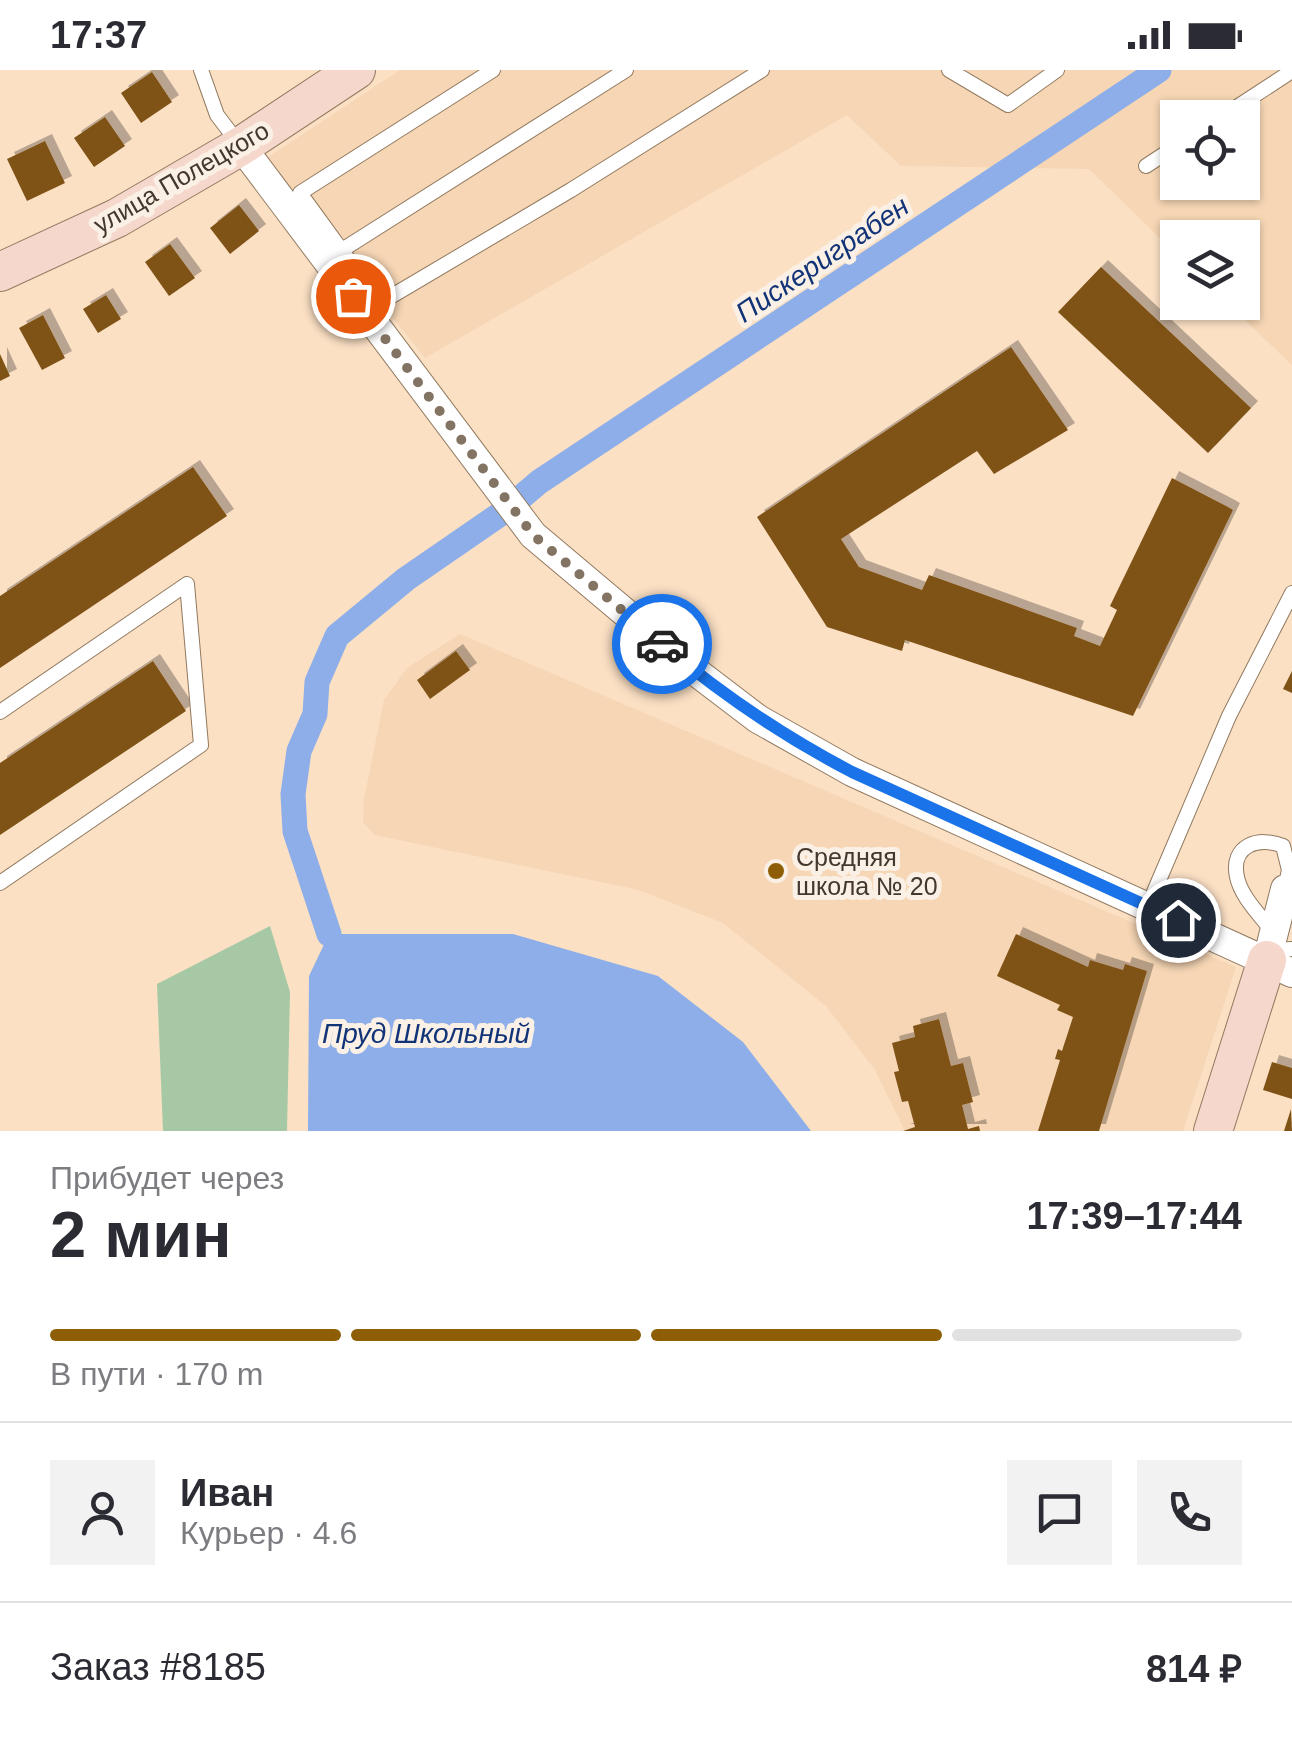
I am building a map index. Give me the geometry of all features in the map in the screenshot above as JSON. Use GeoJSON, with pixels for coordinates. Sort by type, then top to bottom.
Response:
{"type":"FeatureCollection","features":[{"type":"Feature","properties":{"kind":"street","name":"улица Полецкого"},"geometry":{"type":"LineString","coordinates":[[0,272],[117,218],[241,146],[356,70]]}},
{"type":"Feature","properties":{"kind":"street"},"geometry":{"type":"LineString","coordinates":[[241,146],[533,535],[628,618],[758,719],[852,772],[1148,906],[1279,953]]}},
{"type":"Feature","properties":{"kind":"street"},"geometry":{"type":"LineString","coordinates":[[1212,1131],[1279,953],[1285,889]]}},
{"type":"Feature","properties":{"kind":"lane"},"geometry":{"type":"LineString","coordinates":[[201,70],[216,115],[241,146]]}},
{"type":"Feature","properties":{"kind":"lane"},"geometry":{"type":"LineString","coordinates":[[492,70],[300,193],[380,303],[762,70]]}},
{"type":"Feature","properties":{"kind":"lane"},"geometry":{"type":"LineString","coordinates":[[342,250],[626,70]]}},
{"type":"Feature","properties":{"kind":"lane"},"geometry":{"type":"LineString","coordinates":[[949,70],[1008,105],[1057,70]]}},
{"type":"Feature","properties":{"kind":"lane"},"geometry":{"type":"LineString","coordinates":[[1248,100],[1292,71]]}},
{"type":"Feature","properties":{"kind":"lane"},"geometry":{"type":"LineString","coordinates":[[1146,166],[1160,157]]}},
{"type":"Feature","properties":{"kind":"lane"},"geometry":{"type":"LineString","coordinates":[[0,712],[186,584],[202,745],[0,883]]}},
{"type":"Feature","properties":{"kind":"lane"},"geometry":{"type":"LineString","coordinates":[[1148,906],[1229,716],[1292,593]]}},
{"type":"Feature","properties":{"kind":"lane"},"geometry":{"type":"LineString","coordinates":[[1279,953],[1237,878],[1237,860],[1244,847],[1255,840],[1283,846],[1289,870],[1285,889]]}},
{"type":"Feature","properties":{"kind":"shaded area"},"geometry":{"type":"Polygon","coordinates":[[[400,70],[1292,70],[1292,365],[1245,320],[1260,320],[1260,220],[1160,220],[1160,238],[1089,169],[901,166],[847,115],[425,358],[267,158],[400,70]]]}},
{"type":"Feature","properties":{"kind":"shaded area","name":"Средняя школа № 20"},"geometry":{"type":"Polygon","coordinates":[[[460,634],[1236,967],[1183,1131],[905,1131],[875,1070],[826,1006],[723,923],[639,890],[375,835],[363,822],[364,799],[384,700],[407,668],[460,634]]]}},
{"type":"Feature","properties":{"kind":"green space"},"geometry":{"type":"Polygon","coordinates":[[[270,926],[290,992],[287,1131],[163,1131],[157,984],[270,926]]]}},
{"type":"Feature","properties":{"kind":"water","name":"Пруд Школьный"},"geometry":{"type":"Polygon","coordinates":[[[329,934],[513,934],[658,976],[743,1042],[811,1131],[308,1131],[309,976],[329,934]]]}},
{"type":"Feature","properties":{"kind":"building"},"geometry":{"type":"Polygon","coordinates":[[[152,72],[172,102],[141,123],[121,93],[152,72]]]}},
{"type":"Feature","properties":{"kind":"building"},"geometry":{"type":"Polygon","coordinates":[[[105,117],[125,146],[94,167],[74,138],[105,117]]]}},
{"type":"Feature","properties":{"kind":"building"},"geometry":{"type":"Polygon","coordinates":[[[45,141],[65,183],[27,201],[7,159],[45,141]]]}},
{"type":"Feature","properties":{"kind":"building"},"geometry":{"type":"Polygon","coordinates":[[[239,205],[259,231],[230,254],[210,228],[239,205]]]}},
{"type":"Feature","properties":{"kind":"building"},"geometry":{"type":"Polygon","coordinates":[[[170,244],[195,278],[169,296],[145,262],[170,244]]]}},
{"type":"Feature","properties":{"kind":"building"},"geometry":{"type":"Polygon","coordinates":[[[1101,267],[1251,408],[1208,453],[1058,312],[1101,267]]]}},
{"type":"Feature","properties":{"kind":"building"},"geometry":{"type":"Polygon","coordinates":[[[106,295],[121,319],[98,333],[83,309],[106,295]]]}},
{"type":"Feature","properties":{"kind":"building"},"geometry":{"type":"Polygon","coordinates":[[[43,315],[65,358],[42,370],[19,328],[43,315]]]}},
{"type":"Feature","properties":{"kind":"building"},"geometry":{"type":"Polygon","coordinates":[[[1011,347],[1068,430],[994,474],[977,451],[841,539],[859,567],[922,590],[929,575],[1077,628],[1074,636],[1100,646],[1117,610],[1110,606],[1172,478],[1233,510],[1133,716],[905,640],[902,651],[827,627],[757,517],[1011,347]]]}},
{"type":"Feature","properties":{"kind":"building"},"geometry":{"type":"Polygon","coordinates":[[[0,354],[10,376],[0,381],[0,354]]]}},
{"type":"Feature","properties":{"kind":"building"},"geometry":{"type":"Polygon","coordinates":[[[193,467],[227,516],[0,668],[0,596],[193,467]]]}},
{"type":"Feature","properties":{"kind":"building"},"geometry":{"type":"Polygon","coordinates":[[[456,651],[470,670],[430,699],[417,680],[456,651]]]}},
{"type":"Feature","properties":{"kind":"building"},"geometry":{"type":"Polygon","coordinates":[[[153,661],[186,711],[0,835],[0,763],[153,661]]]}},
{"type":"Feature","properties":{"kind":"building"},"geometry":{"type":"Polygon","coordinates":[[[1292,671],[1292,693],[1283,689],[1292,671]]]}},
{"type":"Feature","properties":{"kind":"building"},"geometry":{"type":"Polygon","coordinates":[[[1016,934],[1088,967],[1090,960],[1123,970],[1125,964],[1147,971],[1099,1131],[1038,1131],[1060,1060],[1055,1059],[1058,1049],[1062,1051],[1073,1017],[1057,1010],[1060,1005],[997,976],[1016,934]]]}},
{"type":"Feature","properties":{"kind":"building"},"geometry":{"type":"Polygon","coordinates":[[[939,1019],[951,1066],[963,1063],[973,1102],[962,1105],[968,1129],[979,1126],[980,1131],[903,1131],[915,1127],[908,1101],[902,1102],[892,1043],[915,1037],[913,1026],[939,1019]]]}},
{"type":"Feature","properties":{"kind":"building"},"geometry":{"type":"Polygon","coordinates":[[[1272,1062],[1292,1068],[1292,1099],[1263,1090],[1272,1062]]]}},
{"type":"Feature","properties":{"kind":"building"},"geometry":{"type":"Polygon","coordinates":[[[1291,1109],[1292,1131],[1284,1131],[1291,1109]]]}},
{"type":"Feature","properties":{"kind":"waterway","name":"Пискериграбен"},"geometry":{"type":"LineString","coordinates":[[519,499],[1159,70]]}},
{"type":"Feature","properties":{"kind":"waterway","name":"Пискериграбен"},"geometry":{"type":"LineString","coordinates":[[329,934],[295,831],[293,794],[299,751],[315,714],[317,682],[337,636],[406,579],[499,515]]}},
{"type":"Feature","properties":{"kind":"way so far"},"geometry":{"type":"LineString","coordinates":[[353,296],[533,535],[662,644]]}},
{"type":"Feature","properties":{"kind":"place","name":"Средняя школа № 20"},"geometry":{"type":"Point","coordinates":[776,871]}},
{"type":"Feature","properties":{"kind":"route"},"geometry":{"type":"LineString","coordinates":[[662,644],[758,719],[804,747],[1178,920]]}}]}
